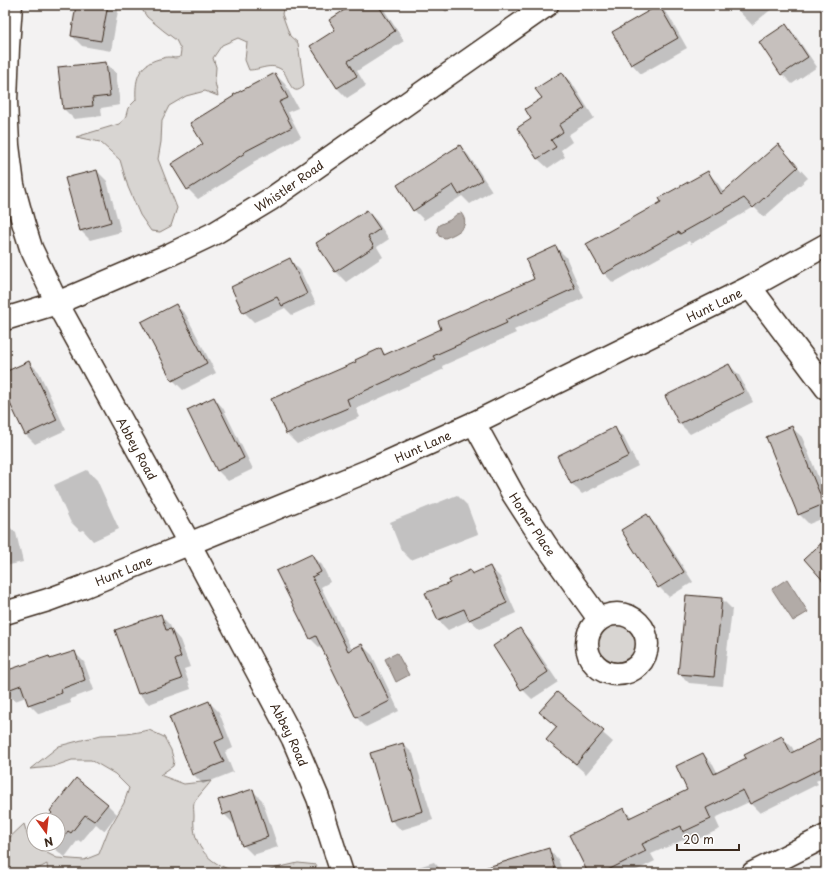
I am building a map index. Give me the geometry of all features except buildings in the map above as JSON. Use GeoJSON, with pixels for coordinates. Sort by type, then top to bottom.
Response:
{"type":"FeatureCollection","features":[{"type":"Feature","properties":{"kind":"street","name":"Abbey Road"},"geometry":{"type":"LineString","coordinates":[[11,5],[6,101],[8,144],[13,185],[31,248],[57,302],[189,543],[293,739],[318,798],[342,873]]}},
{"type":"Feature","properties":{"kind":"street","name":"Whistler Road"},"geometry":{"type":"LineString","coordinates":[[5,319],[57,302],[216,233],[271,199],[547,5]]}},
{"type":"Feature","properties":{"kind":"street","name":"Hunt Lane"},"geometry":{"type":"LineString","coordinates":[[5,613],[84,587],[370,470],[474,423],[750,287],[826,245]]}},
{"type":"Feature","properties":{"kind":"street"},"geometry":{"type":"LineString","coordinates":[[750,287],[826,388]]}},
{"type":"Feature","properties":{"kind":"street","name":"Homer Place"},"geometry":{"type":"LineString","coordinates":[[474,423],[517,500],[546,545],[599,620]]}},
{"type":"Feature","properties":{"kind":"street"},"geometry":{"type":"LineString","coordinates":[[753,873],[826,836]]}},
{"type":"Feature","properties":{"kind":"shaded area"},"geometry":{"type":"Polygon","coordinates":[[[139,5],[297,5],[283,9],[282,14],[290,36],[298,43],[304,86],[299,90],[296,90],[290,85],[282,70],[278,68],[270,66],[249,70],[245,60],[247,42],[238,38],[222,45],[213,58],[216,67],[215,82],[218,96],[205,91],[186,96],[169,106],[162,120],[161,142],[158,159],[177,208],[171,226],[160,232],[151,231],[140,215],[128,187],[120,160],[100,142],[76,137],[119,124],[125,119],[128,108],[136,100],[137,80],[146,65],[167,57],[180,57],[181,50],[176,40],[147,17],[139,5]]]}},
{"type":"Feature","properties":{"kind":"shaded area"},"geometry":{"type":"Polygon","coordinates":[[[461,213],[465,222],[464,226],[458,232],[445,238],[439,236],[437,229],[439,225],[461,213]]]}},
{"type":"Feature","properties":{"kind":"shaded area"},"geometry":{"type":"Polygon","coordinates":[[[787,579],[808,612],[793,621],[772,589],[787,579]]]}},
{"type":"Feature","properties":{"kind":"shaded area"},"geometry":{"type":"Polygon","coordinates":[[[611,614],[623,614],[634,619],[642,627],[647,638],[645,656],[634,669],[623,674],[611,674],[600,669],[592,661],[587,650],[587,638],[592,627],[600,619],[611,614]]]}},
{"type":"Feature","properties":{"kind":"shaded area"},"geometry":{"type":"Polygon","coordinates":[[[397,653],[409,675],[396,682],[385,659],[397,653]]]}},
{"type":"Feature","properties":{"kind":"shaded area"},"geometry":{"type":"Polygon","coordinates":[[[149,730],[164,737],[171,750],[174,761],[173,766],[160,775],[184,784],[211,781],[194,803],[194,827],[196,838],[200,847],[213,861],[221,866],[242,873],[48,873],[47,864],[26,872],[5,873],[5,842],[24,824],[26,830],[26,852],[45,852],[57,858],[84,860],[99,854],[108,831],[124,803],[129,788],[115,774],[91,760],[72,760],[52,767],[30,769],[59,746],[101,735],[127,734],[149,730]]]}},
{"type":"Feature","properties":{"kind":"shaded area"},"geometry":{"type":"Polygon","coordinates":[[[298,863],[317,865],[312,873],[262,873],[276,868],[298,863]]]}}]}
